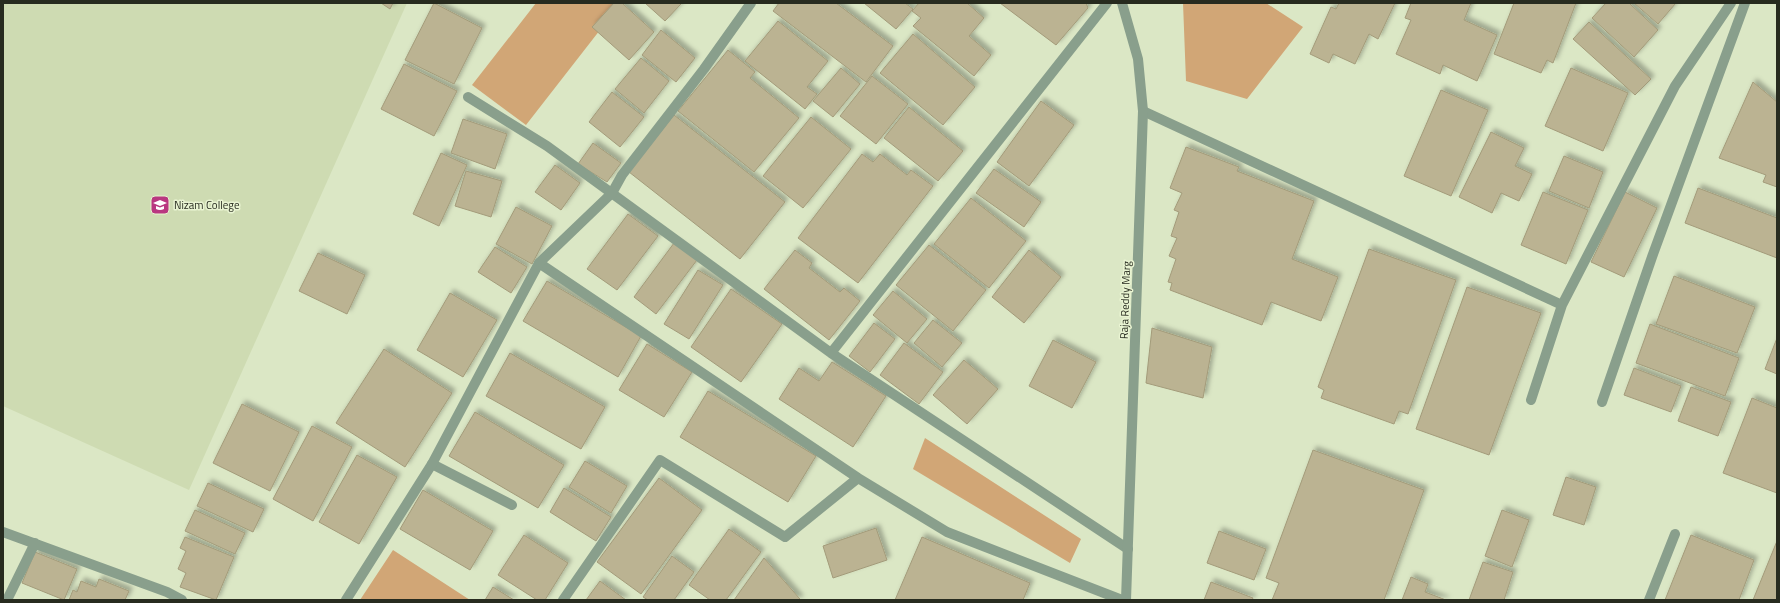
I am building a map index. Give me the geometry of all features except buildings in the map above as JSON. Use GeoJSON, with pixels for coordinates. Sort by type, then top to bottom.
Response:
{"type":"FeatureCollection","features":[{"type":"Feature","properties":{"kind":"street"},"geometry":{"type":"LineString","coordinates":[[346,600],[432,464],[539,263],[612,193],[622,175],[704,69],[751,3]]}},
{"type":"Feature","properties":{"kind":"street"},"geometry":{"type":"LineString","coordinates":[[832,353],[1108,3]]}},
{"type":"Feature","properties":{"kind":"street","name":"Raja Reddy Marg"},"geometry":{"type":"LineString","coordinates":[[1122,3],[1138,59],[1144,111],[1126,600]]}},
{"type":"Feature","properties":{"kind":"street"},"geometry":{"type":"LineString","coordinates":[[1531,400],[1562,305],[1675,86],[1731,3]]}},
{"type":"Feature","properties":{"kind":"street"},"geometry":{"type":"LineString","coordinates":[[1602,402],[1652,257],[1745,3]]}},
{"type":"Feature","properties":{"kind":"street"},"geometry":{"type":"LineString","coordinates":[[468,97],[547,146],[832,353],[1128,549]]}},
{"type":"Feature","properties":{"kind":"street"},"geometry":{"type":"LineString","coordinates":[[1144,111],[1562,305]]}},
{"type":"Feature","properties":{"kind":"street"},"geometry":{"type":"LineString","coordinates":[[539,263],[858,478],[947,532],[1122,600]]}},
{"type":"Feature","properties":{"kind":"street"},"geometry":{"type":"LineString","coordinates":[[563,600],[660,460],[785,536],[858,478]]}},
{"type":"Feature","properties":{"kind":"street"},"geometry":{"type":"LineString","coordinates":[[432,464],[512,505]]}},
{"type":"Feature","properties":{"kind":"street"},"geometry":{"type":"LineString","coordinates":[[3,532],[167,592],[182,600]]}},
{"type":"Feature","properties":{"kind":"street"},"geometry":{"type":"LineString","coordinates":[[1649,600],[1675,534]]}},
{"type":"Feature","properties":{"kind":"street"},"geometry":{"type":"LineString","coordinates":[[7,600],[35,543]]}},
{"type":"Feature","properties":{"kind":"shaded area","name":"Nizam College"},"geometry":{"type":"Polygon","coordinates":[[[3,3],[407,3],[189,490],[3,406],[3,3]]]}},
{"type":"Feature","properties":{"kind":"shaded area"},"geometry":{"type":"Polygon","coordinates":[[[536,3],[621,3],[526,125],[472,85],[536,3]]]}},
{"type":"Feature","properties":{"kind":"shaded area"},"geometry":{"type":"Polygon","coordinates":[[[1183,3],[1266,3],[1303,27],[1247,99],[1186,81],[1183,3]]]}},
{"type":"Feature","properties":{"kind":"shaded area"},"geometry":{"type":"Polygon","coordinates":[[[925,438],[1081,539],[1070,563],[913,469],[925,438]]]}},
{"type":"Feature","properties":{"kind":"shaded area"},"geometry":{"type":"Polygon","coordinates":[[[393,550],[470,600],[360,600],[393,550]]]}},
{"type":"Feature","properties":{"kind":"place","name":"Nizam College"},"geometry":{"type":"Point","coordinates":[160,205]}}]}
